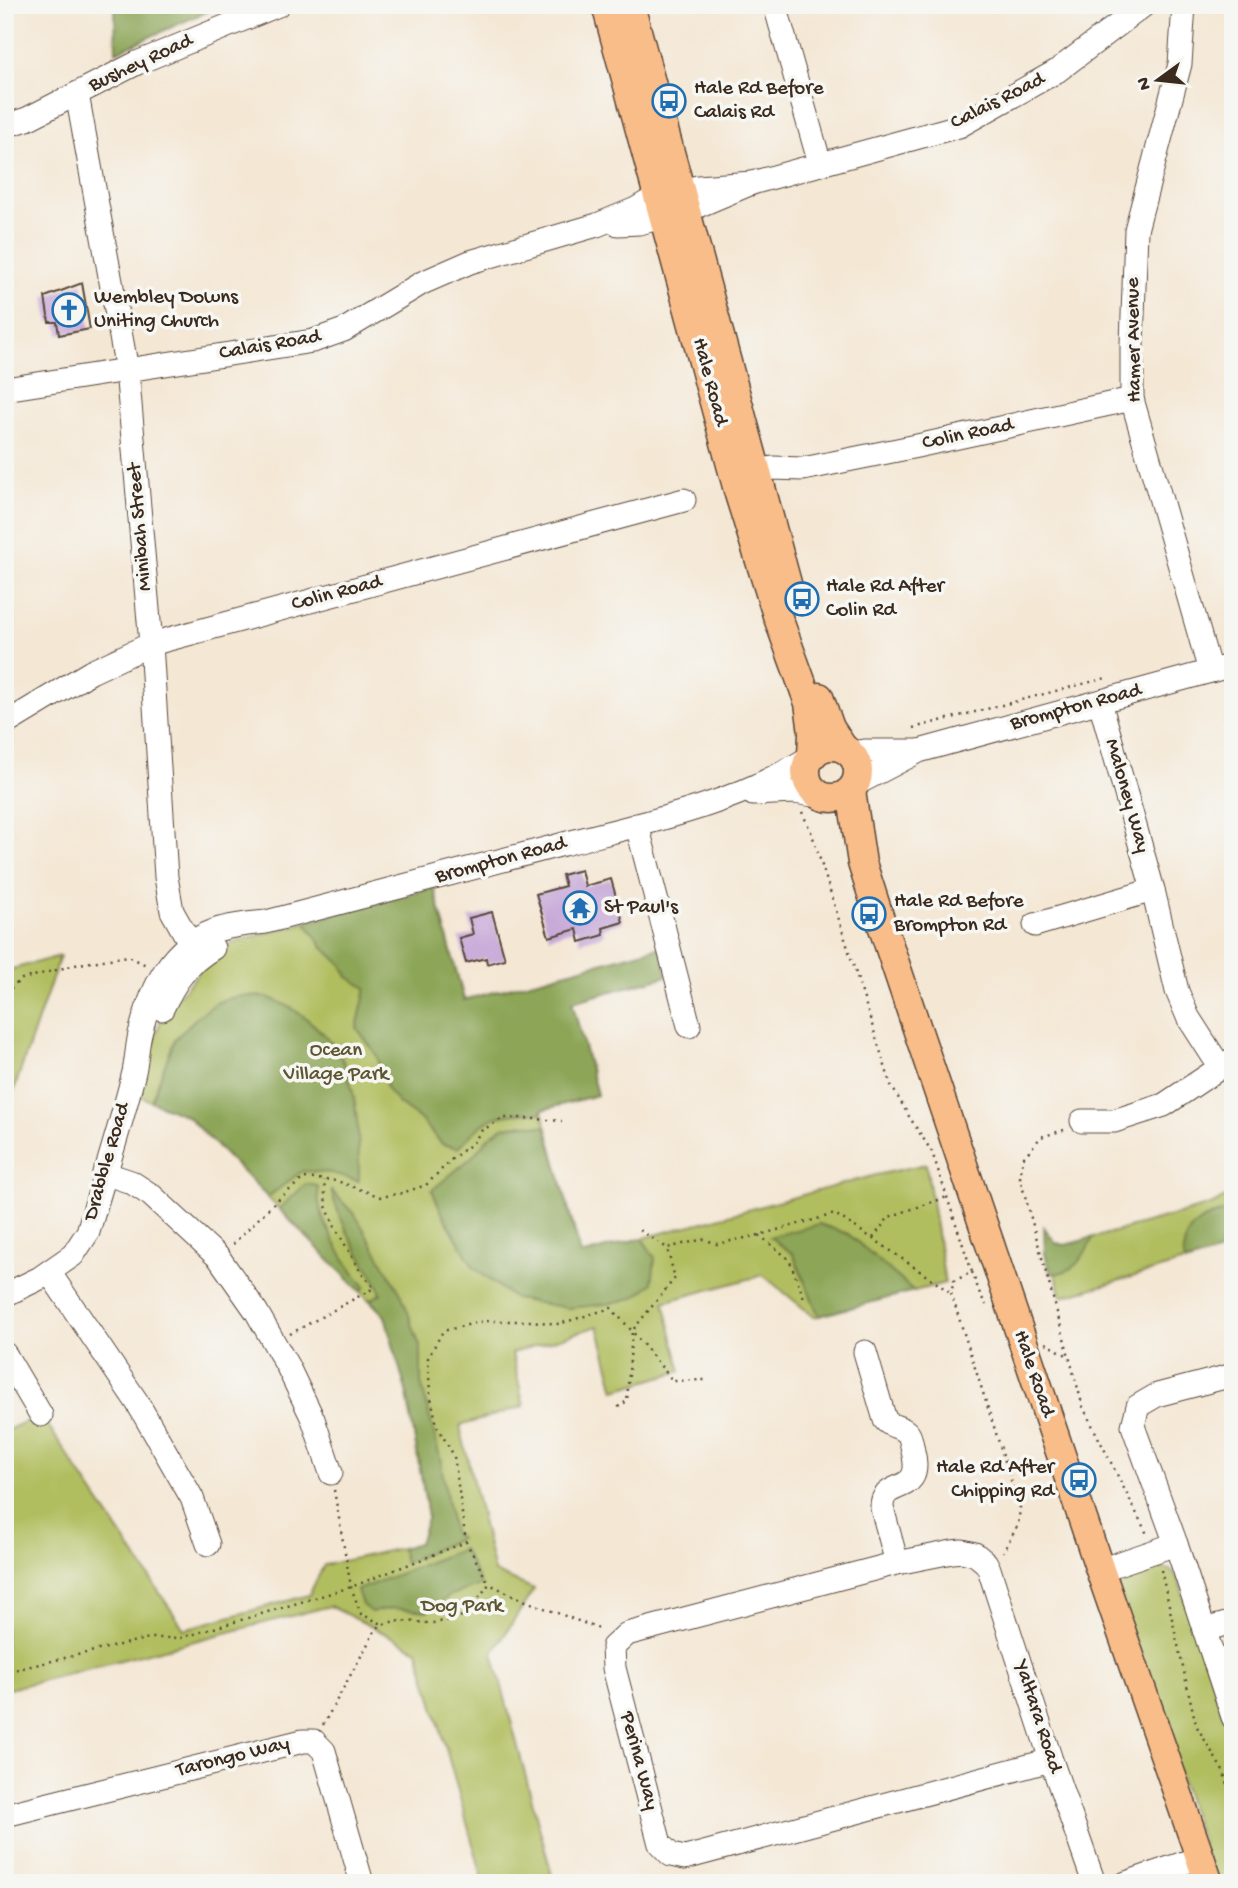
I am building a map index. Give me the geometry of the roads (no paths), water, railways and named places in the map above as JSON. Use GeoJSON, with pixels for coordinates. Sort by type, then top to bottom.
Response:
{"type":"FeatureCollection","features":[{"type":"Feature","properties":{"kind":"main road","name":"Hale Road"},"geometry":{"type":"LineString","coordinates":[[606,5],[672,204]]}},
{"type":"Feature","properties":{"kind":"main road","name":"Hale Road"},"geometry":{"type":"LineString","coordinates":[[630,5],[672,204],[747,482],[777,615],[809,704],[813,733],[811,757]]}},
{"type":"Feature","properties":{"kind":"main road","name":"Hale Road"},"geometry":{"type":"LineString","coordinates":[[747,482],[830,728],[847,751]]}},
{"type":"Feature","properties":{"kind":"main road"},"geometry":{"type":"LineString","coordinates":[[826,747],[847,751],[856,762],[858,773],[853,787],[842,797],[814,801],[806,775],[811,757],[826,747]]}},
{"type":"Feature","properties":{"kind":"main road","name":"Hale Road"},"geometry":{"type":"LineString","coordinates":[[853,787],[862,863]]}},
{"type":"Feature","properties":{"kind":"main road","name":"Hale Road"},"geometry":{"type":"LineString","coordinates":[[814,801],[832,810],[862,863],[1100,1570],[1205,1870]]}},
{"type":"Feature","properties":{"kind":"street","name":"Bushey Road"},"geometry":{"type":"LineString","coordinates":[[5,126],[27,120],[137,63],[278,5]]}},
{"type":"Feature","properties":{"kind":"street"},"geometry":{"type":"LineString","coordinates":[[775,5],[820,164]]}},
{"type":"Feature","properties":{"kind":"street","name":"Calais Road"},"geometry":{"type":"LineString","coordinates":[[5,389],[313,341],[344,330],[422,283],[470,262],[597,225],[639,223],[672,204],[959,126],[1057,71],[1144,5]]}},
{"type":"Feature","properties":{"kind":"street","name":"Hamer Avenue"},"geometry":{"type":"LineString","coordinates":[[1184,5],[1180,64],[1136,230],[1132,399],[1216,662]]}},
{"type":"Feature","properties":{"kind":"street","name":"Minibah Street"},"geometry":{"type":"LineString","coordinates":[[77,94],[127,370],[151,644],[166,877],[172,911],[196,949]]}},
{"type":"Feature","properties":{"kind":"street","name":"Colin Road"},"geometry":{"type":"LineString","coordinates":[[747,482],[773,468],[803,469],[1132,399]]}},
{"type":"Feature","properties":{"kind":"street","name":"Colin Road"},"geometry":{"type":"LineString","coordinates":[[5,724],[90,672],[151,644],[684,500]]}},
{"type":"Feature","properties":{"kind":"street","name":"Brompton Road"},"geometry":{"type":"LineString","coordinates":[[853,787],[919,751],[1100,702],[1216,662]]}},
{"type":"Feature","properties":{"kind":"street","name":"Maloney Way"},"geometry":{"type":"LineString","coordinates":[[1082,1121],[1114,1121],[1164,1105],[1227,1063],[1188,1017],[1177,991],[1153,890],[1100,702]]}},
{"type":"Feature","properties":{"kind":"street","name":"Brompton Road"},"geometry":{"type":"LineString","coordinates":[[847,751],[919,751]]}},
{"type":"Feature","properties":{"kind":"street","name":"Brompton Road"},"geometry":{"type":"LineString","coordinates":[[196,949],[240,936],[266,922],[637,825],[736,796],[778,777],[811,757]]}},
{"type":"Feature","properties":{"kind":"street","name":"Brompton Road"},"geometry":{"type":"LineString","coordinates":[[736,796],[794,792],[814,801]]}},
{"type":"Feature","properties":{"kind":"street"},"geometry":{"type":"LineString","coordinates":[[637,825],[690,1026]]}},
{"type":"Feature","properties":{"kind":"street"},"geometry":{"type":"LineString","coordinates":[[1035,925],[1153,890]]}},
{"type":"Feature","properties":{"kind":"street","name":"Drabble Road"},"geometry":{"type":"LineString","coordinates":[[5,1294],[49,1272],[73,1255],[88,1231],[134,1070],[140,1032],[162,973],[175,957],[196,949]]}},
{"type":"Feature","properties":{"kind":"street","name":"Drabble Road"},"geometry":{"type":"LineString","coordinates":[[134,1070],[174,984],[187,968],[196,949]]}},
{"type":"Feature","properties":{"kind":"street"},"geometry":{"type":"LineString","coordinates":[[104,1173],[131,1182],[151,1195],[219,1258],[257,1311],[274,1343],[313,1419],[331,1473]]}},
{"type":"Feature","properties":{"kind":"street"},"geometry":{"type":"LineString","coordinates":[[49,1272],[137,1402],[192,1498],[208,1544]]}},
{"type":"Feature","properties":{"kind":"street"},"geometry":{"type":"LineString","coordinates":[[864,1352],[885,1420],[888,1425],[905,1430],[909,1434],[915,1461],[915,1475],[888,1492],[882,1499],[897,1563]]}},
{"type":"Feature","properties":{"kind":"street"},"geometry":{"type":"LineString","coordinates":[[5,1354],[41,1415]]}},
{"type":"Feature","properties":{"kind":"street"},"geometry":{"type":"LineString","coordinates":[[1233,1375],[1157,1395],[1138,1406],[1133,1426],[1176,1544],[1233,1717]]}},
{"type":"Feature","properties":{"kind":"street"},"geometry":{"type":"LineString","coordinates":[[1100,1570],[1176,1544]]}},
{"type":"Feature","properties":{"kind":"street","name":"Yaltara Road"},"geometry":{"type":"LineString","coordinates":[[897,1563],[952,1552],[975,1554],[986,1563],[1094,1883]]}},
{"type":"Feature","properties":{"kind":"street","name":"Perina Way"},"geometry":{"type":"LineString","coordinates":[[897,1563],[626,1634],[613,1647],[614,1668],[660,1844],[671,1855],[685,1858],[1051,1760]]}},
{"type":"Feature","properties":{"kind":"street"},"geometry":{"type":"LineString","coordinates":[[1204,1630],[1233,1622]]}},
{"type":"Feature","properties":{"kind":"street","name":"Tarongo Way"},"geometry":{"type":"LineString","coordinates":[[5,1815],[303,1741],[314,1741],[324,1751],[362,1883]]}},
{"type":"Feature","properties":{"kind":"street"},"geometry":{"type":"LineString","coordinates":[[1126,1883],[1205,1870]]}},
{"type":"Feature","properties":{"kind":"place","name":"Hale Rd Before Calais Rd"},"geometry":{"type":"Point","coordinates":[669,101]}},
{"type":"Feature","properties":{"kind":"place","name":"Wembley Downs Uniting Church"},"geometry":{"type":"Point","coordinates":[69,310]}},
{"type":"Feature","properties":{"kind":"place","name":"Hale Rd After Colin Rd"},"geometry":{"type":"Point","coordinates":[802,599]}},
{"type":"Feature","properties":{"kind":"place","name":"St Paul's"},"geometry":{"type":"Point","coordinates":[580,908]}},
{"type":"Feature","properties":{"kind":"place","name":"Hale Rd Before Brompton Rd"},"geometry":{"type":"Point","coordinates":[869,914]}},
{"type":"Feature","properties":{"kind":"place","name":"Hale Rd After Chipping Rd"},"geometry":{"type":"Point","coordinates":[1079,1480]}},
{"type":"Feature","properties":{"kind":"park label","name":"Ocean Village Park"},"geometry":{"type":"Point","coordinates":[336,1063]}},
{"type":"Feature","properties":{"kind":"park label","name":"Dog Park"},"geometry":{"type":"Point","coordinates":[462,1607]}}]}
